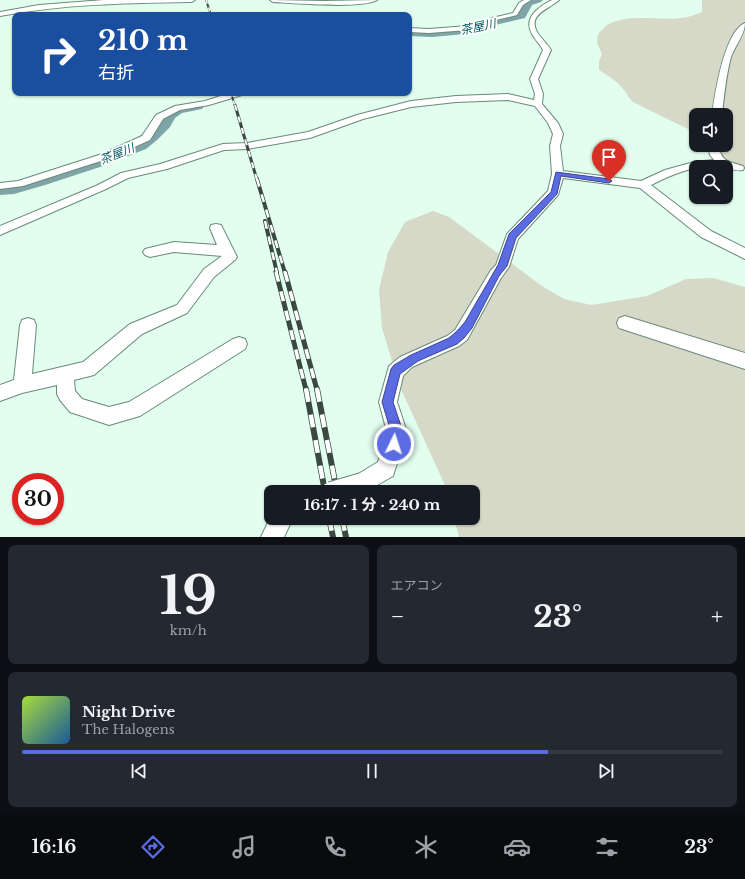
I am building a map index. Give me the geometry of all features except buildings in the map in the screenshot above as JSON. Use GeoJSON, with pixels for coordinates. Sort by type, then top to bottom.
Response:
{"type":"FeatureCollection","features":[{"type":"Feature","properties":{"kind":"street"},"geometry":{"type":"LineString","coordinates":[[32,8],[45,0]]}},
{"type":"Feature","properties":{"kind":"street"},"geometry":{"type":"LineString","coordinates":[[0,14],[32,8],[113,1],[192,0]]}},
{"type":"Feature","properties":{"kind":"street"},"geometry":{"type":"LineString","coordinates":[[273,0],[324,4],[354,3],[374,0]]}},
{"type":"Feature","properties":{"kind":"street"},"geometry":{"type":"LineString","coordinates":[[412,30],[449,30],[482,25],[494,19],[515,14],[521,4],[528,0]]}},
{"type":"Feature","properties":{"kind":"street"},"geometry":{"type":"LineString","coordinates":[[538,104],[539,94],[534,79],[547,50],[534,33],[532,27],[533,20],[539,10],[556,0]]}},
{"type":"Feature","properties":{"kind":"street"},"geometry":{"type":"LineString","coordinates":[[718,108],[728,56],[736,36],[745,25]]}},
{"type":"Feature","properties":{"kind":"street"},"geometry":{"type":"LineString","coordinates":[[0,186],[19,184],[106,156],[146,138],[159,117],[178,108],[206,103],[229,96]]}},
{"type":"Feature","properties":{"kind":"street"},"geometry":{"type":"LineString","coordinates":[[0,231],[102,187],[125,175],[164,167],[223,147],[247,146],[310,135],[360,117],[411,104],[456,99],[508,97],[538,104],[553,123],[558,134],[555,146],[558,174],[554,192],[512,236],[502,266],[496,274],[468,325],[461,334],[453,341],[406,362],[395,372],[388,402],[397,432],[386,469],[362,483],[355,485]]}},
{"type":"Feature","properties":{"kind":"street"},"geometry":{"type":"LineString","coordinates":[[643,185],[669,172],[689,166]]}},
{"type":"Feature","properties":{"kind":"street"},"geometry":{"type":"LineString","coordinates":[[733,166],[739,168]]}},
{"type":"Feature","properties":{"kind":"street"},"geometry":{"type":"LineString","coordinates":[[558,174],[643,185],[706,234],[745,254]]}},
{"type":"Feature","properties":{"kind":"street"},"geometry":{"type":"LineString","coordinates":[[0,393],[22,385],[88,369],[136,329],[182,309],[209,273],[230,257],[216,228]]}},
{"type":"Feature","properties":{"kind":"street"},"geometry":{"type":"LineString","coordinates":[[150,252],[174,247],[227,250]]}},
{"type":"Feature","properties":{"kind":"street"},"geometry":{"type":"LineString","coordinates":[[625,323],[745,361]]}},
{"type":"Feature","properties":{"kind":"street"},"geometry":{"type":"LineString","coordinates":[[22,385],[28,325]]}},
{"type":"Feature","properties":{"kind":"street"},"geometry":{"type":"LineString","coordinates":[[65,375],[66,394],[76,406],[109,416],[133,410],[239,344]]}},
{"type":"Feature","properties":{"kind":"street"},"geometry":{"type":"LineString","coordinates":[[272,537],[278,525]]}},
{"type":"Feature","properties":{"kind":"green space"},"geometry":{"type":"Polygon","coordinates":[[[702,0],[745,0],[745,169],[733,164],[733,160],[723,160],[710,152],[733,152],[733,108],[689,108],[689,130],[633,102],[618,83],[599,70],[599,61],[602,54],[597,43],[598,34],[608,25],[620,20],[632,18],[679,18],[702,12],[702,0]]]}},
{"type":"Feature","properties":{"kind":"green space"},"geometry":{"type":"Polygon","coordinates":[[[433,211],[449,217],[542,286],[564,299],[591,305],[647,296],[686,279],[713,278],[745,287],[745,537],[459,537],[456,525],[480,525],[480,485],[444,485],[400,387],[382,328],[379,290],[388,252],[405,222],[433,211]]]}},
{"type":"Feature","properties":{"kind":"waterway","name":"茶屋川"},"geometry":{"type":"LineString","coordinates":[[412,33],[432,34],[475,30],[485,27],[491,23],[521,16],[528,3],[538,0]]}},
{"type":"Feature","properties":{"kind":"waterway","name":"茶屋川"},"geometry":{"type":"LineString","coordinates":[[0,189],[14,188],[38,181],[97,162],[140,145],[151,137],[164,124],[169,115],[178,109],[197,106]]}},
{"type":"Feature","properties":{"kind":"railway"},"geometry":{"type":"LineString","coordinates":[[206,0],[210,12]]}},
{"type":"Feature","properties":{"kind":"railway"},"geometry":{"type":"LineString","coordinates":[[232,96],[235,106]]}},
{"type":"Feature","properties":{"kind":"railway"},"geometry":{"type":"LineString","coordinates":[[235,105],[257,180]]}},
{"type":"Feature","properties":{"kind":"railway"},"geometry":{"type":"LineString","coordinates":[[257,179],[285,273]]}},
{"type":"Feature","properties":{"kind":"railway"},"geometry":{"type":"LineString","coordinates":[[265,221],[277,273]]}},
{"type":"Feature","properties":{"kind":"railway"},"geometry":{"type":"LineString","coordinates":[[276,272],[306,390]]}},
{"type":"Feature","properties":{"kind":"railway"},"geometry":{"type":"LineString","coordinates":[[285,272],[317,390]]}},
{"type":"Feature","properties":{"kind":"railway"},"geometry":{"type":"LineString","coordinates":[[306,389],[324,485]]}},
{"type":"Feature","properties":{"kind":"railway"},"geometry":{"type":"LineString","coordinates":[[317,389],[336,485]]}},
{"type":"Feature","properties":{"kind":"railway"},"geometry":{"type":"LineString","coordinates":[[330,525],[333,537]]}},
{"type":"Feature","properties":{"kind":"railway"},"geometry":{"type":"LineString","coordinates":[[343,525],[346,537]]}},
{"type":"Feature","properties":{"kind":"route"},"geometry":{"type":"LineString","coordinates":[[394,444],[397,432],[388,402],[395,372],[398,368],[406,362],[453,341],[461,334],[468,325],[498,270],[502,266],[512,236],[554,192],[558,174],[609,181]]}}]}
